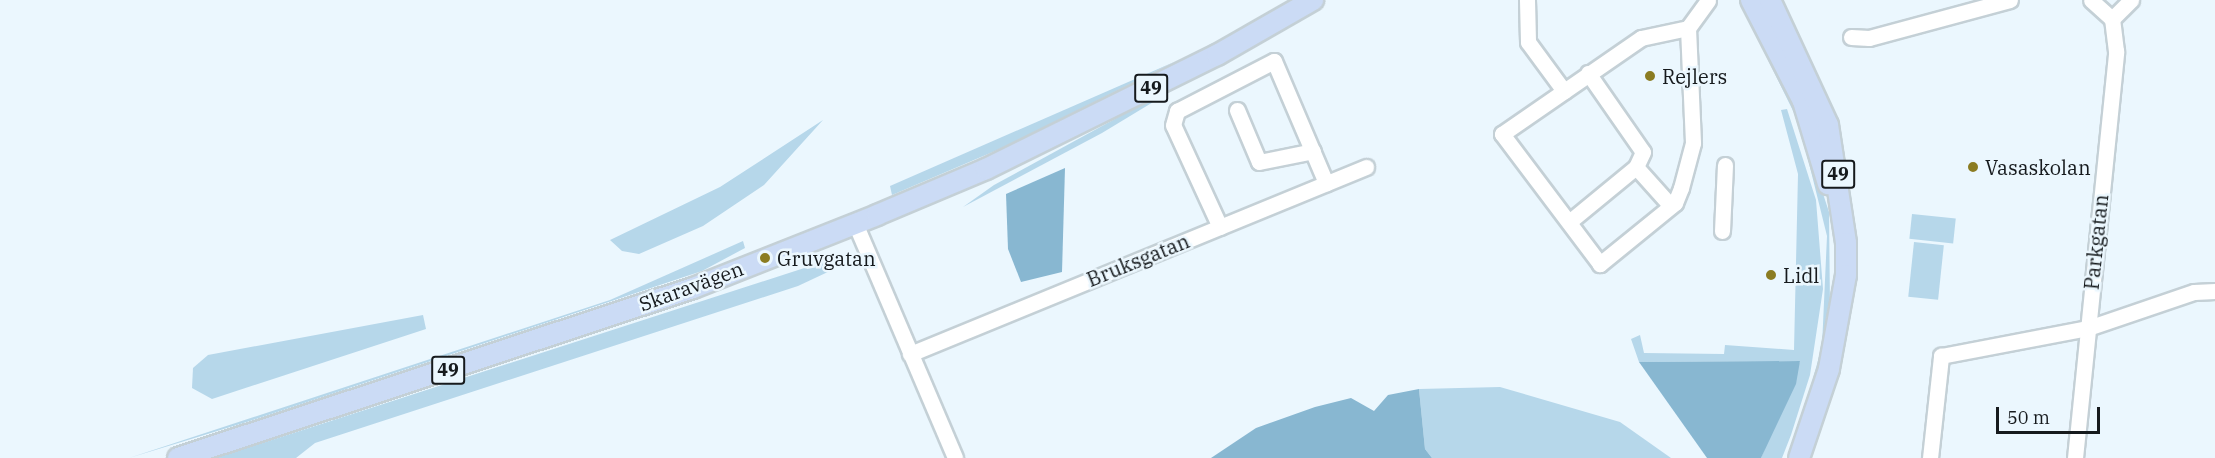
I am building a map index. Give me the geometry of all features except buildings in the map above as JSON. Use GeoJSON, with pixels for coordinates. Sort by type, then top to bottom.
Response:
{"type":"FeatureCollection","features":[{"type":"Feature","properties":{"kind":"main road","name":"Skaravägen"},"geometry":{"type":"LineString","coordinates":[[178,458],[693,288],[855,223],[986,169],[1217,55],[1313,0]]}},
{"type":"Feature","properties":{"kind":"main road","name":"49"},"geometry":{"type":"LineString","coordinates":[[1751,0],[1803,101],[1824,163],[1840,300]]}},
{"type":"Feature","properties":{"kind":"main road","name":"49"},"geometry":{"type":"LineString","coordinates":[[1770,0],[1810,77],[1836,157],[1846,243],[1829,369],[1799,458]]}},
{"type":"Feature","properties":{"kind":"street"},"geometry":{"type":"LineString","coordinates":[[1527,0],[1528,42],[1564,91]]}},
{"type":"Feature","properties":{"kind":"street"},"geometry":{"type":"LineString","coordinates":[[1688,28],[1641,38],[1503,134],[1600,264],[1671,206],[1693,143],[1688,28],[1708,0]]}},
{"type":"Feature","properties":{"kind":"street"},"geometry":{"type":"LineString","coordinates":[[1851,38],[1869,38],[2010,0]]}},
{"type":"Feature","properties":{"kind":"street"},"geometry":{"type":"LineString","coordinates":[[2091,0],[2112,19],[2131,0]]}},
{"type":"Feature","properties":{"kind":"street","name":"Parkgatan"},"geometry":{"type":"LineString","coordinates":[[2075,458],[2116,51],[2112,19]]}},
{"type":"Feature","properties":{"kind":"street"},"geometry":{"type":"LineString","coordinates":[[1220,227],[1173,125],[1177,111],[1274,61],[1326,183]]}},
{"type":"Feature","properties":{"kind":"street"},"geometry":{"type":"LineString","coordinates":[[1569,222],[1636,167],[1642,152],[1588,74]]}},
{"type":"Feature","properties":{"kind":"street"},"geometry":{"type":"LineString","coordinates":[[1238,110],[1259,162],[1313,151]]}},
{"type":"Feature","properties":{"kind":"street"},"geometry":{"type":"LineString","coordinates":[[1722,231],[1725,165]]}},
{"type":"Feature","properties":{"kind":"street","name":"Bruksgatan"},"geometry":{"type":"LineString","coordinates":[[910,354],[1366,167]]}},
{"type":"Feature","properties":{"kind":"street"},"geometry":{"type":"LineString","coordinates":[[1636,167],[1671,206]]}},
{"type":"Feature","properties":{"kind":"street"},"geometry":{"type":"LineString","coordinates":[[855,223],[955,458]]}},
{"type":"Feature","properties":{"kind":"street"},"geometry":{"type":"LineString","coordinates":[[1930,458],[1941,356],[2088,328],[2194,292],[2215,291]]}},
{"type":"Feature","properties":{"kind":"shaded area"},"geometry":{"type":"Polygon","coordinates":[[[1740,3],[1753,13],[1780,63],[1829,212],[1830,307],[1821,367],[1791,458],[1822,346],[1827,236],[1799,123],[1740,3]]]}},
{"type":"Feature","properties":{"kind":"shaded area"},"geometry":{"type":"Polygon","coordinates":[[[1221,61],[1102,133],[963,207],[994,185],[1221,61]]]}},
{"type":"Feature","properties":{"kind":"shaded area"},"geometry":{"type":"Polygon","coordinates":[[[1174,62],[1009,145],[892,195],[890,186],[1174,62]]]}},
{"type":"Feature","properties":{"kind":"shaded area"},"geometry":{"type":"Polygon","coordinates":[[[1787,109],[1816,200],[1823,289],[1810,375],[1791,435],[1782,458],[1761,458],[1800,361],[1639,362],[1631,339],[1640,335],[1644,353],[1724,354],[1725,345],[1794,350],[1798,174],[1781,110],[1787,109]]]}},
{"type":"Feature","properties":{"kind":"shaded area"},"geometry":{"type":"Polygon","coordinates":[[[823,120],[764,185],[703,226],[639,254],[622,251],[610,240],[720,187],[823,120]]]}},
{"type":"Feature","properties":{"kind":"shaded area"},"geometry":{"type":"Polygon","coordinates":[[[1065,168],[1062,272],[1021,282],[1008,249],[1006,194],[1065,168]]]}},
{"type":"Feature","properties":{"kind":"shaded area"},"geometry":{"type":"Polygon","coordinates":[[[1912,214],[1956,219],[1953,243],[1909,239],[1912,214]]]}},
{"type":"Feature","properties":{"kind":"shaded area"},"geometry":{"type":"Polygon","coordinates":[[[743,241],[745,248],[702,271],[250,421],[129,458],[610,300],[743,241]]]}},
{"type":"Feature","properties":{"kind":"shaded area"},"geometry":{"type":"Polygon","coordinates":[[[1914,242],[1944,245],[1938,300],[1908,297],[1914,242]]]}},
{"type":"Feature","properties":{"kind":"shaded area"},"geometry":{"type":"Polygon","coordinates":[[[829,260],[847,263],[798,286],[315,443],[296,458],[216,458],[829,260]]]}},
{"type":"Feature","properties":{"kind":"shaded area"},"geometry":{"type":"Polygon","coordinates":[[[423,315],[426,329],[212,399],[192,388],[193,368],[208,355],[423,315]]]}},
{"type":"Feature","properties":{"kind":"shaded area"},"geometry":{"type":"Polygon","coordinates":[[[1800,361],[1796,384],[1761,458],[1707,458],[1639,362],[1800,361]]]}},
{"type":"Feature","properties":{"kind":"shaded area"},"geometry":{"type":"Polygon","coordinates":[[[1500,387],[1620,422],[1671,458],[1432,458],[1425,449],[1419,389],[1500,387]]]}},
{"type":"Feature","properties":{"kind":"shaded area"},"geometry":{"type":"Polygon","coordinates":[[[1419,389],[1425,449],[1432,458],[1211,458],[1256,428],[1315,407],[1351,398],[1374,411],[1388,395],[1419,389]]]}},
{"type":"Feature","properties":{"kind":"place","name":"Rejlers"},"geometry":{"type":"Point","coordinates":[1650,76]}},
{"type":"Feature","properties":{"kind":"place","name":"Vasaskolan"},"geometry":{"type":"Point","coordinates":[1973,167]}},
{"type":"Feature","properties":{"kind":"place","name":"Gruvgatan"},"geometry":{"type":"Point","coordinates":[765,258]}},
{"type":"Feature","properties":{"kind":"place","name":"Lidl"},"geometry":{"type":"Point","coordinates":[1771,275]}}]}
